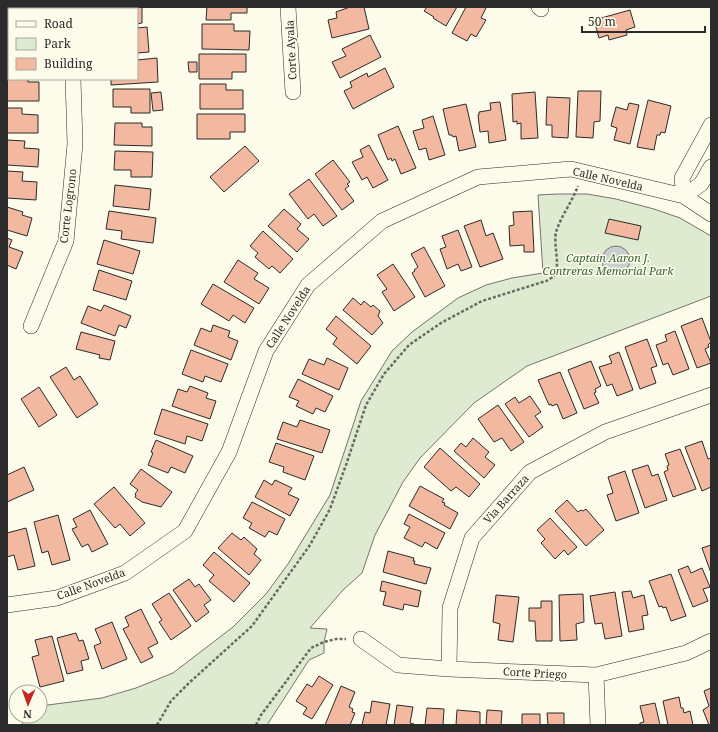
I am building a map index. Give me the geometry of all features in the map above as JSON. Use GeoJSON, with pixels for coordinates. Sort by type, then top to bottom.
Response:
{"type":"FeatureCollection","features":[{"type":"Feature","properties":{"kind":"street","name":"Corte Ayala"},"geometry":{"type":"LineString","coordinates":[[288,7],[293,92]]}},
{"type":"Feature","properties":{"kind":"street","name":"Corte Logrono"},"geometry":{"type":"LineString","coordinates":[[31,326],[66,241],[75,144],[72,80]]}},
{"type":"Feature","properties":{"kind":"street"},"geometry":{"type":"LineString","coordinates":[[711,125],[682,178],[684,196],[701,184],[711,167]]}},
{"type":"Feature","properties":{"kind":"street","name":"Calle Novelda"},"geometry":{"type":"LineString","coordinates":[[7,605],[57,598],[126,573],[185,531],[229,452],[266,351],[308,285],[382,221],[478,177],[571,169],[684,196],[711,214]]}},
{"type":"Feature","properties":{"kind":"street","name":"Via Barraza"},"geometry":{"type":"LineString","coordinates":[[449,669],[450,608],[472,538],[530,472],[605,432],[711,395]]}},
{"type":"Feature","properties":{"kind":"street","name":"Corte Priego"},"geometry":{"type":"LineString","coordinates":[[362,639],[398,665],[449,669],[596,675],[686,653],[711,641]]}},
{"type":"Feature","properties":{"kind":"street"},"geometry":{"type":"LineString","coordinates":[[596,675],[598,725]]}},
{"type":"Feature","properties":{"kind":"path"},"geometry":{"type":"LineString","coordinates":[[158,725],[171,700],[252,626],[310,545],[330,510],[366,405],[384,374],[409,345],[440,323],[482,301],[546,281],[554,276],[556,267],[556,234],[561,218],[572,202],[583,172]]}},
{"type":"Feature","properties":{"kind":"path"},"geometry":{"type":"LineString","coordinates":[[256,725],[261,715],[311,648],[324,642],[336,639],[362,639]]}},
{"type":"Feature","properties":{"kind":"green space","name":"Captain Aaron J. Contreras Memorial Park"},"geometry":{"type":"Polygon","coordinates":[[[587,194],[616,199],[654,209],[680,218],[711,236],[711,296],[527,366],[474,403],[420,458],[403,482],[375,535],[362,573],[343,590],[310,628],[327,629],[324,642],[324,653],[309,660],[267,725],[21,725],[48,724],[48,705],[102,698],[136,688],[173,673],[233,627],[266,594],[288,564],[330,495],[361,401],[392,351],[412,332],[458,298],[486,285],[512,278],[543,273],[538,195],[587,194]]]}},
{"type":"Feature","properties":{"kind":"shaded area"},"geometry":{"type":"Polygon","coordinates":[[[616,246],[626,250],[630,260],[626,270],[616,274],[606,270],[602,260],[606,250],[616,246]]]}},
{"type":"Feature","properties":{"kind":"building"},"geometry":{"type":"Polygon","coordinates":[[[142,7],[142,23],[138,24],[138,8],[106,8],[142,7]]]}},
{"type":"Feature","properties":{"kind":"building"},"geometry":{"type":"Polygon","coordinates":[[[207,7],[247,7],[247,13],[231,13],[231,20],[206,20],[207,7]]]}},
{"type":"Feature","properties":{"kind":"building"},"geometry":{"type":"Polygon","coordinates":[[[350,7],[364,7],[369,29],[332,38],[328,20],[337,18],[336,12],[350,7]]]}},
{"type":"Feature","properties":{"kind":"building"},"geometry":{"type":"Polygon","coordinates":[[[427,7],[457,7],[446,26],[424,11],[427,7]]]}},
{"type":"Feature","properties":{"kind":"building"},"geometry":{"type":"Polygon","coordinates":[[[466,7],[486,8],[481,18],[486,20],[476,37],[471,34],[467,41],[452,33],[466,7]]]}},
{"type":"Feature","properties":{"kind":"building"},"geometry":{"type":"Polygon","coordinates":[[[630,10],[635,27],[626,30],[627,35],[609,40],[608,35],[599,38],[594,20],[630,10]]]}},
{"type":"Feature","properties":{"kind":"building"},"geometry":{"type":"Polygon","coordinates":[[[7,14],[8,14],[8,40],[7,14]]]}},
{"type":"Feature","properties":{"kind":"building"},"geometry":{"type":"Polygon","coordinates":[[[202,24],[234,24],[234,31],[250,31],[249,50],[202,49],[202,24]]]}},
{"type":"Feature","properties":{"kind":"building"},"geometry":{"type":"Polygon","coordinates":[[[147,27],[149,52],[138,53],[138,28],[147,27]]]}},
{"type":"Feature","properties":{"kind":"building"},"geometry":{"type":"Polygon","coordinates":[[[370,35],[381,57],[340,78],[332,62],[346,56],[342,49],[370,35]]]}},
{"type":"Feature","properties":{"kind":"building"},"geometry":{"type":"Polygon","coordinates":[[[7,46],[8,46],[8,70],[7,46]]]}},
{"type":"Feature","properties":{"kind":"building"},"geometry":{"type":"Polygon","coordinates":[[[199,54],[246,54],[246,72],[232,72],[232,79],[199,79],[199,54]]]}},
{"type":"Feature","properties":{"kind":"building"},"geometry":{"type":"Polygon","coordinates":[[[157,58],[158,82],[111,85],[111,80],[138,80],[138,60],[157,58]]]}},
{"type":"Feature","properties":{"kind":"building"},"geometry":{"type":"Polygon","coordinates":[[[188,62],[197,62],[197,72],[189,72],[188,62]]]}},
{"type":"Feature","properties":{"kind":"building"},"geometry":{"type":"Polygon","coordinates":[[[385,68],[394,87],[353,109],[344,91],[352,87],[350,82],[367,73],[368,77],[385,68]]]}},
{"type":"Feature","properties":{"kind":"building"},"geometry":{"type":"Polygon","coordinates":[[[7,77],[8,80],[28,80],[28,82],[39,82],[39,101],[7,101],[7,77]]]}},
{"type":"Feature","properties":{"kind":"building"},"geometry":{"type":"Polygon","coordinates":[[[200,84],[226,84],[226,90],[243,90],[243,109],[200,109],[200,84]]]}},
{"type":"Feature","properties":{"kind":"building"},"geometry":{"type":"Polygon","coordinates":[[[113,89],[150,89],[150,113],[131,113],[131,107],[113,107],[113,89]]]}},
{"type":"Feature","properties":{"kind":"building"},"geometry":{"type":"Polygon","coordinates":[[[578,91],[601,91],[600,121],[594,122],[593,138],[576,137],[578,91]]]}},
{"type":"Feature","properties":{"kind":"building"},"geometry":{"type":"Polygon","coordinates":[[[161,92],[163,110],[153,111],[151,93],[161,92]]]}},
{"type":"Feature","properties":{"kind":"building"},"geometry":{"type":"Polygon","coordinates":[[[535,92],[538,138],[521,139],[521,123],[517,124],[517,121],[513,122],[512,94],[535,92]]]}},
{"type":"Feature","properties":{"kind":"building"},"geometry":{"type":"Polygon","coordinates":[[[547,97],[570,98],[568,138],[552,137],[552,125],[546,125],[547,97]]]}},
{"type":"Feature","properties":{"kind":"building"},"geometry":{"type":"Polygon","coordinates":[[[648,100],[671,106],[665,133],[661,132],[660,135],[657,135],[654,150],[637,147],[648,100]]]}},
{"type":"Feature","properties":{"kind":"building"},"geometry":{"type":"Polygon","coordinates":[[[500,102],[506,140],[489,143],[488,131],[480,132],[478,115],[479,112],[491,110],[490,103],[500,102]]]}},
{"type":"Feature","properties":{"kind":"building"},"geometry":{"type":"Polygon","coordinates":[[[629,103],[639,105],[630,144],[614,140],[617,128],[611,126],[616,107],[627,110],[629,103]]]}},
{"type":"Feature","properties":{"kind":"building"},"geometry":{"type":"Polygon","coordinates":[[[466,104],[476,147],[459,151],[456,136],[453,137],[452,135],[449,135],[443,109],[466,104]]]}},
{"type":"Feature","properties":{"kind":"building"},"geometry":{"type":"Polygon","coordinates":[[[7,108],[22,108],[22,114],[38,115],[38,133],[7,133],[7,108]]]}},
{"type":"Feature","properties":{"kind":"building"},"geometry":{"type":"Polygon","coordinates":[[[197,114],[245,114],[245,132],[230,132],[230,139],[197,139],[197,114]]]}},
{"type":"Feature","properties":{"kind":"building"},"geometry":{"type":"Polygon","coordinates":[[[433,116],[445,155],[429,160],[426,148],[419,150],[413,131],[424,128],[422,120],[433,116]]]}},
{"type":"Feature","properties":{"kind":"building"},"geometry":{"type":"Polygon","coordinates":[[[115,123],[142,123],[142,127],[152,127],[152,146],[114,145],[115,123]]]}},
{"type":"Feature","properties":{"kind":"building"},"geometry":{"type":"Polygon","coordinates":[[[398,126],[416,168],[401,174],[395,159],[392,161],[391,158],[388,160],[378,135],[398,126]]]}},
{"type":"Feature","properties":{"kind":"building"},"geometry":{"type":"Polygon","coordinates":[[[7,140],[25,141],[24,148],[39,149],[38,167],[7,165],[7,140]]]}},
{"type":"Feature","properties":{"kind":"building"},"geometry":{"type":"Polygon","coordinates":[[[369,145],[388,180],[373,188],[367,177],[362,180],[352,162],[363,157],[360,150],[369,145]]]}},
{"type":"Feature","properties":{"kind":"building"},"geometry":{"type":"Polygon","coordinates":[[[245,146],[259,161],[224,192],[210,177],[245,146]]]}},
{"type":"Feature","properties":{"kind":"building"},"geometry":{"type":"Polygon","coordinates":[[[115,151],[153,152],[152,177],[131,177],[131,170],[114,170],[115,151]]]}},
{"type":"Feature","properties":{"kind":"building"},"geometry":{"type":"Polygon","coordinates":[[[333,160],[350,182],[347,184],[349,186],[345,189],[354,201],[342,210],[315,174],[333,160]]]}},
{"type":"Feature","properties":{"kind":"building"},"geometry":{"type":"Polygon","coordinates":[[[7,171],[23,172],[22,181],[37,182],[36,200],[7,198],[7,171]]]}},
{"type":"Feature","properties":{"kind":"building"},"geometry":{"type":"Polygon","coordinates":[[[309,179],[337,216],[323,226],[314,214],[308,219],[289,194],[309,179]]]}},
{"type":"Feature","properties":{"kind":"building"},"geometry":{"type":"Polygon","coordinates":[[[115,185],[151,189],[149,210],[113,206],[115,185]]]}},
{"type":"Feature","properties":{"kind":"building"},"geometry":{"type":"Polygon","coordinates":[[[7,207],[23,212],[22,215],[32,218],[27,236],[7,230],[7,207]]]}},
{"type":"Feature","properties":{"kind":"building"},"geometry":{"type":"Polygon","coordinates":[[[284,209],[301,224],[297,229],[309,239],[297,252],[268,226],[284,209]]]}},
{"type":"Feature","properties":{"kind":"building"},"geometry":{"type":"Polygon","coordinates":[[[109,211],[156,218],[153,243],[121,239],[122,231],[106,229],[109,211]]]}},
{"type":"Feature","properties":{"kind":"building"},"geometry":{"type":"Polygon","coordinates":[[[532,211],[534,252],[524,252],[524,245],[510,246],[509,226],[514,225],[513,212],[532,211]]]}},
{"type":"Feature","properties":{"kind":"building"},"geometry":{"type":"Polygon","coordinates":[[[609,219],[641,226],[638,240],[605,233],[609,219]]]}},
{"type":"Feature","properties":{"kind":"building"},"geometry":{"type":"Polygon","coordinates":[[[481,220],[486,236],[493,233],[503,259],[480,267],[464,226],[481,220]]]}},
{"type":"Feature","properties":{"kind":"building"},"geometry":{"type":"Polygon","coordinates":[[[458,230],[472,267],[461,271],[458,264],[447,269],[440,249],[446,247],[442,236],[458,230]]]}},
{"type":"Feature","properties":{"kind":"building"},"geometry":{"type":"Polygon","coordinates":[[[263,231],[293,259],[280,273],[272,266],[269,269],[255,257],[258,253],[250,246],[263,231]]]}},
{"type":"Feature","properties":{"kind":"building"},"geometry":{"type":"Polygon","coordinates":[[[7,238],[12,240],[9,247],[23,252],[16,269],[7,265],[7,238]]]}},
{"type":"Feature","properties":{"kind":"building"},"geometry":{"type":"Polygon","coordinates":[[[104,240],[140,251],[133,274],[97,264],[104,240]]]}},
{"type":"Feature","properties":{"kind":"building"},"geometry":{"type":"Polygon","coordinates":[[[424,247],[445,286],[425,297],[412,273],[418,267],[411,254],[424,247]]]}},
{"type":"Feature","properties":{"kind":"building"},"geometry":{"type":"Polygon","coordinates":[[[238,260],[258,273],[254,279],[269,288],[259,304],[224,282],[238,260]]]}},
{"type":"Feature","properties":{"kind":"building"},"geometry":{"type":"Polygon","coordinates":[[[393,264],[415,297],[394,311],[382,292],[387,289],[377,275],[393,264]]]}},
{"type":"Feature","properties":{"kind":"building"},"geometry":{"type":"Polygon","coordinates":[[[99,270],[132,281],[126,300],[93,290],[99,270]]]}},
{"type":"Feature","properties":{"kind":"building"},"geometry":{"type":"Polygon","coordinates":[[[213,284],[254,308],[245,323],[233,315],[229,321],[201,304],[213,284]]]}},
{"type":"Feature","properties":{"kind":"building"},"geometry":{"type":"Polygon","coordinates":[[[353,298],[361,305],[364,301],[371,307],[373,305],[380,311],[378,316],[383,323],[372,335],[343,310],[353,298]]]}},
{"type":"Feature","properties":{"kind":"building"},"geometry":{"type":"Polygon","coordinates":[[[104,305],[131,316],[126,328],[119,325],[115,336],[81,323],[88,306],[101,311],[104,305]]]}},
{"type":"Feature","properties":{"kind":"building"},"geometry":{"type":"Polygon","coordinates":[[[336,316],[371,346],[357,364],[333,344],[337,338],[326,329],[336,316]]]}},
{"type":"Feature","properties":{"kind":"building"},"geometry":{"type":"Polygon","coordinates":[[[702,318],[711,342],[708,345],[709,347],[705,349],[711,363],[697,368],[681,326],[702,318]]]}},
{"type":"Feature","properties":{"kind":"building"},"geometry":{"type":"Polygon","coordinates":[[[213,325],[230,331],[228,337],[238,341],[231,360],[194,345],[201,328],[211,332],[213,325]]]}},
{"type":"Feature","properties":{"kind":"building"},"geometry":{"type":"Polygon","coordinates":[[[675,331],[689,369],[673,375],[668,363],[663,365],[656,345],[667,341],[665,335],[675,331]]]}},
{"type":"Feature","properties":{"kind":"building"},"geometry":{"type":"Polygon","coordinates":[[[81,332],[115,341],[110,360],[99,358],[100,355],[76,349],[81,332]]]}},
{"type":"Feature","properties":{"kind":"building"},"geometry":{"type":"Polygon","coordinates":[[[647,339],[657,366],[651,368],[656,383],[640,389],[625,347],[647,339]]]}},
{"type":"Feature","properties":{"kind":"building"},"geometry":{"type":"Polygon","coordinates":[[[191,350],[228,364],[221,382],[205,376],[203,382],[182,374],[191,350]]]}},
{"type":"Feature","properties":{"kind":"building"},"geometry":{"type":"Polygon","coordinates":[[[619,352],[633,390],[617,396],[612,384],[607,386],[599,367],[612,363],[609,356],[619,352]]]}},
{"type":"Feature","properties":{"kind":"building"},"geometry":{"type":"Polygon","coordinates":[[[327,358],[348,368],[339,390],[302,374],[309,359],[324,365],[327,358]]]}},
{"type":"Feature","properties":{"kind":"building"},"geometry":{"type":"Polygon","coordinates":[[[591,361],[601,386],[595,389],[596,392],[594,393],[599,403],[584,409],[568,370],[591,361]]]}},
{"type":"Feature","properties":{"kind":"building"},"geometry":{"type":"Polygon","coordinates":[[[66,367],[74,380],[80,376],[98,404],[77,418],[50,377],[66,367]]]}},
{"type":"Feature","properties":{"kind":"building"},"geometry":{"type":"Polygon","coordinates":[[[560,372],[577,413],[563,419],[557,404],[552,406],[551,404],[549,405],[538,380],[560,372]]]}},
{"type":"Feature","properties":{"kind":"building"},"geometry":{"type":"Polygon","coordinates":[[[298,379],[333,396],[325,412],[316,408],[313,414],[296,406],[299,401],[289,397],[298,379]]]}},
{"type":"Feature","properties":{"kind":"building"},"geometry":{"type":"Polygon","coordinates":[[[190,386],[208,393],[206,398],[216,401],[210,419],[172,406],[178,389],[187,392],[190,386]]]}},
{"type":"Feature","properties":{"kind":"building"},"geometry":{"type":"Polygon","coordinates":[[[39,387],[57,415],[39,427],[21,399],[39,387]]]}},
{"type":"Feature","properties":{"kind":"building"},"geometry":{"type":"Polygon","coordinates":[[[530,396],[541,412],[535,416],[543,427],[529,437],[505,404],[515,397],[519,403],[530,396]]]}},
{"type":"Feature","properties":{"kind":"building"},"geometry":{"type":"Polygon","coordinates":[[[498,405],[524,442],[511,451],[502,438],[494,442],[478,419],[498,405]]]}},
{"type":"Feature","properties":{"kind":"building"},"geometry":{"type":"Polygon","coordinates":[[[162,409],[208,424],[202,441],[187,436],[185,444],[154,434],[162,409]]]}},
{"type":"Feature","properties":{"kind":"building"},"geometry":{"type":"Polygon","coordinates":[[[300,420],[330,430],[322,453],[277,439],[283,422],[297,427],[300,420]]]}},
{"type":"Feature","properties":{"kind":"building"},"geometry":{"type":"Polygon","coordinates":[[[473,438],[489,452],[485,457],[495,465],[484,478],[454,451],[461,443],[466,447],[473,438]]]}},
{"type":"Feature","properties":{"kind":"building"},"geometry":{"type":"Polygon","coordinates":[[[156,440],[193,456],[185,473],[171,467],[168,473],[148,465],[156,440]]]}},
{"type":"Feature","properties":{"kind":"building"},"geometry":{"type":"Polygon","coordinates":[[[702,441],[708,459],[711,458],[711,487],[702,491],[685,447],[702,441]]]}},
{"type":"Feature","properties":{"kind":"building"},"geometry":{"type":"Polygon","coordinates":[[[276,443],[314,456],[305,480],[283,472],[284,467],[269,462],[276,443]]]}},
{"type":"Feature","properties":{"kind":"building"},"geometry":{"type":"Polygon","coordinates":[[[440,448],[480,484],[469,497],[456,487],[451,491],[424,467],[440,448]]]}},
{"type":"Feature","properties":{"kind":"building"},"geometry":{"type":"Polygon","coordinates":[[[680,449],[696,489],[673,497],[664,472],[668,470],[667,466],[669,465],[665,454],[680,449]]]}},
{"type":"Feature","properties":{"kind":"building"},"geometry":{"type":"Polygon","coordinates":[[[648,465],[652,476],[658,474],[667,500],[645,508],[632,470],[648,465]]]}},
{"type":"Feature","properties":{"kind":"building"},"geometry":{"type":"Polygon","coordinates":[[[24,467],[34,490],[7,502],[7,475],[24,467]]]}},
{"type":"Feature","properties":{"kind":"building"},"geometry":{"type":"Polygon","coordinates":[[[141,469],[172,492],[161,507],[142,502],[135,497],[138,490],[130,484],[141,469]]]}},
{"type":"Feature","properties":{"kind":"building"},"geometry":{"type":"Polygon","coordinates":[[[625,471],[639,513],[616,521],[607,495],[613,493],[608,477],[625,471]]]}},
{"type":"Feature","properties":{"kind":"building"},"geometry":{"type":"Polygon","coordinates":[[[264,480],[272,485],[275,480],[292,488],[288,494],[299,499],[290,516],[255,497],[264,480]]]}},
{"type":"Feature","properties":{"kind":"building"},"geometry":{"type":"Polygon","coordinates":[[[420,486],[444,499],[442,502],[445,503],[444,505],[458,513],[450,529],[409,506],[420,486]]]}},
{"type":"Feature","properties":{"kind":"building"},"geometry":{"type":"Polygon","coordinates":[[[114,487],[145,523],[130,536],[120,524],[115,528],[94,504],[114,487]]]}},
{"type":"Feature","properties":{"kind":"building"},"geometry":{"type":"Polygon","coordinates":[[[567,500],[578,512],[586,509],[604,530],[586,546],[555,511],[567,500]]]}},
{"type":"Feature","properties":{"kind":"building"},"geometry":{"type":"Polygon","coordinates":[[[252,502],[285,519],[277,535],[269,531],[265,537],[249,528],[252,523],[243,518],[252,502]]]}},
{"type":"Feature","properties":{"kind":"building"},"geometry":{"type":"Polygon","coordinates":[[[90,510],[108,544],[92,552],[88,544],[82,547],[72,529],[77,527],[73,519],[90,510]]]}},
{"type":"Feature","properties":{"kind":"building"},"geometry":{"type":"Polygon","coordinates":[[[409,514],[445,533],[437,549],[425,542],[422,547],[404,538],[410,527],[404,524],[409,514]]]}},
{"type":"Feature","properties":{"kind":"building"},"geometry":{"type":"Polygon","coordinates":[[[58,515],[70,560],[52,565],[48,551],[42,553],[34,522],[58,515]]]}},
{"type":"Feature","properties":{"kind":"building"},"geometry":{"type":"Polygon","coordinates":[[[550,518],[577,547],[568,555],[564,550],[555,559],[541,543],[545,539],[537,530],[550,518]]]}},
{"type":"Feature","properties":{"kind":"building"},"geometry":{"type":"Polygon","coordinates":[[[26,528],[35,566],[18,570],[14,555],[7,557],[7,533],[26,528]]]}},
{"type":"Feature","properties":{"kind":"building"},"geometry":{"type":"Polygon","coordinates":[[[232,533],[241,540],[244,537],[257,549],[254,554],[261,560],[249,575],[218,548],[232,533]]]}},
{"type":"Feature","properties":{"kind":"building"},"geometry":{"type":"Polygon","coordinates":[[[711,545],[711,573],[702,548],[711,545]]]}},
{"type":"Feature","properties":{"kind":"building"},"geometry":{"type":"Polygon","coordinates":[[[388,551],[414,558],[414,564],[431,568],[426,584],[383,572],[388,551]]]}},
{"type":"Feature","properties":{"kind":"building"},"geometry":{"type":"Polygon","coordinates":[[[214,552],[250,583],[234,602],[209,581],[214,575],[203,565],[214,552]]]}},
{"type":"Feature","properties":{"kind":"building"},"geometry":{"type":"Polygon","coordinates":[[[688,566],[691,573],[702,568],[710,587],[703,589],[708,601],[693,607],[678,570],[688,566]]]}},
{"type":"Feature","properties":{"kind":"building"},"geometry":{"type":"Polygon","coordinates":[[[671,574],[686,616],[671,621],[666,607],[659,607],[649,581],[671,574]]]}},
{"type":"Feature","properties":{"kind":"building"},"geometry":{"type":"Polygon","coordinates":[[[189,579],[195,587],[199,584],[211,600],[204,605],[209,612],[196,622],[173,590],[189,579]]]}},
{"type":"Feature","properties":{"kind":"building"},"geometry":{"type":"Polygon","coordinates":[[[382,581],[421,591],[418,607],[404,604],[403,610],[383,605],[386,592],[380,591],[382,581]]]}},
{"type":"Feature","properties":{"kind":"building"},"geometry":{"type":"Polygon","coordinates":[[[631,591],[633,598],[644,595],[648,615],[642,616],[644,629],[629,632],[622,592],[631,591]]]}},
{"type":"Feature","properties":{"kind":"building"},"geometry":{"type":"Polygon","coordinates":[[[615,592],[622,636],[605,639],[602,623],[595,624],[590,596],[615,592]]]}},
{"type":"Feature","properties":{"kind":"building"},"geometry":{"type":"Polygon","coordinates":[[[169,593],[191,626],[171,640],[159,622],[162,620],[152,604],[169,593]]]}},
{"type":"Feature","properties":{"kind":"building"},"geometry":{"type":"Polygon","coordinates":[[[583,594],[584,622],[576,624],[577,640],[560,641],[559,595],[583,594]]]}},
{"type":"Feature","properties":{"kind":"building"},"geometry":{"type":"Polygon","coordinates":[[[496,595],[519,597],[513,642],[498,640],[500,624],[493,622],[496,595]]]}},
{"type":"Feature","properties":{"kind":"building"},"geometry":{"type":"Polygon","coordinates":[[[541,601],[552,601],[552,641],[536,641],[535,621],[529,621],[529,608],[541,608],[541,601]]]}},
{"type":"Feature","properties":{"kind":"building"},"geometry":{"type":"Polygon","coordinates":[[[141,609],[158,643],[148,648],[153,657],[141,663],[123,629],[129,626],[125,617],[141,609]]]}},
{"type":"Feature","properties":{"kind":"building"},"geometry":{"type":"Polygon","coordinates":[[[112,622],[127,659],[102,669],[94,646],[101,643],[95,629],[112,622]]]}},
{"type":"Feature","properties":{"kind":"building"},"geometry":{"type":"Polygon","coordinates":[[[76,633],[79,641],[83,640],[89,659],[81,661],[83,670],[67,674],[57,638],[76,633]]]}},
{"type":"Feature","properties":{"kind":"building"},"geometry":{"type":"Polygon","coordinates":[[[52,636],[64,681],[48,685],[39,684],[32,657],[39,655],[35,640],[52,636]]]}},
{"type":"Feature","properties":{"kind":"building"},"geometry":{"type":"Polygon","coordinates":[[[319,676],[333,685],[312,719],[303,714],[307,708],[296,701],[307,684],[312,687],[319,676]]]}},
{"type":"Feature","properties":{"kind":"building"},"geometry":{"type":"Polygon","coordinates":[[[341,686],[355,692],[349,707],[353,709],[352,712],[355,713],[350,725],[325,725],[341,686]]]}},
{"type":"Feature","properties":{"kind":"building"},"geometry":{"type":"Polygon","coordinates":[[[711,688],[711,725],[709,725],[703,710],[709,706],[704,691],[711,688]]]}},
{"type":"Feature","properties":{"kind":"building"},"geometry":{"type":"Polygon","coordinates":[[[679,697],[681,708],[683,708],[684,713],[690,711],[693,725],[668,725],[663,701],[679,697]]]}},
{"type":"Feature","properties":{"kind":"building"},"geometry":{"type":"Polygon","coordinates":[[[372,701],[390,704],[386,725],[362,725],[365,712],[370,713],[372,701]]]}},
{"type":"Feature","properties":{"kind":"building"},"geometry":{"type":"Polygon","coordinates":[[[655,703],[660,725],[637,725],[644,722],[640,706],[655,703]]]}},
{"type":"Feature","properties":{"kind":"building"},"geometry":{"type":"Polygon","coordinates":[[[397,705],[413,707],[410,723],[414,724],[413,725],[394,725],[397,705]]]}},
{"type":"Feature","properties":{"kind":"building"},"geometry":{"type":"Polygon","coordinates":[[[427,708],[444,709],[443,725],[425,725],[427,708]]]}},
{"type":"Feature","properties":{"kind":"building"},"geometry":{"type":"Polygon","coordinates":[[[457,710],[480,712],[480,725],[456,725],[457,710]]]}},
{"type":"Feature","properties":{"kind":"building"},"geometry":{"type":"Polygon","coordinates":[[[487,710],[502,711],[501,725],[486,725],[487,710]]]}},
{"type":"Feature","properties":{"kind":"building"},"geometry":{"type":"Polygon","coordinates":[[[547,713],[564,713],[564,725],[548,725],[547,713]]]}},
{"type":"Feature","properties":{"kind":"building"},"geometry":{"type":"Polygon","coordinates":[[[522,714],[540,714],[540,725],[522,725],[522,714]]]}}]}
